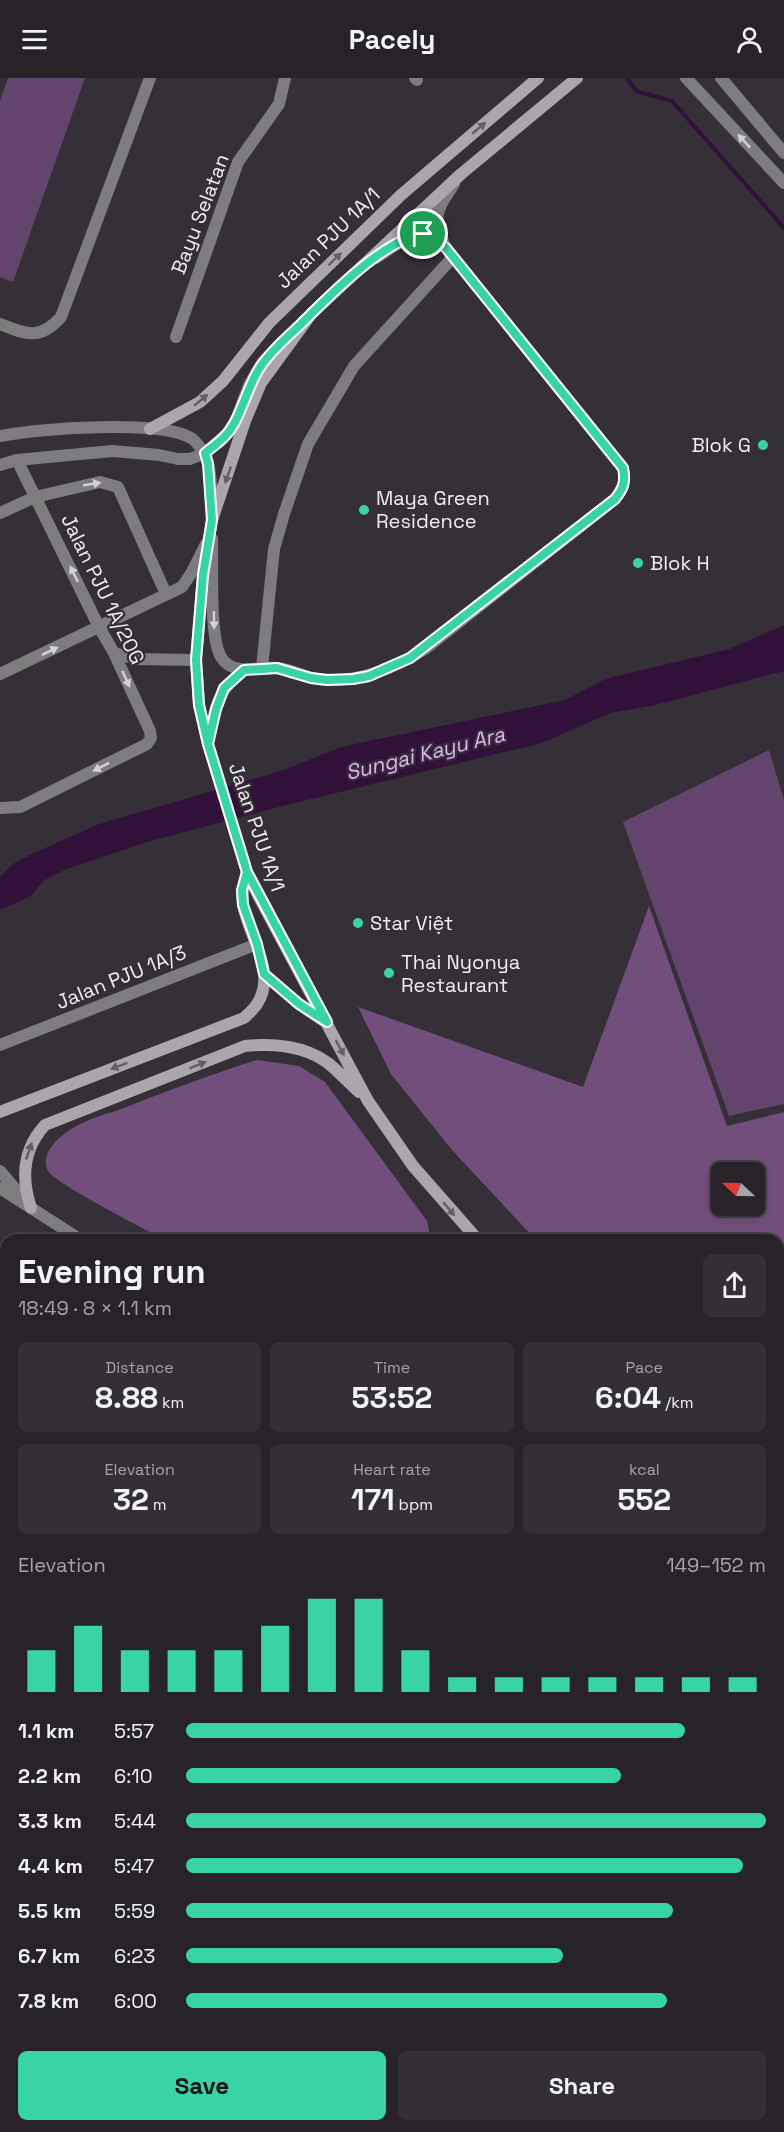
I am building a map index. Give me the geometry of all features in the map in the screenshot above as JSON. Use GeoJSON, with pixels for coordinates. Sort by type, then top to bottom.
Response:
{"type":"FeatureCollection","features":[{"type":"Feature","properties":{"kind":"main road","name":"Jalan PJU 1A/1"},"geometry":{"type":"LineString","coordinates":[[150,429],[200,402],[223,381],[269,323],[400,195],[538,78]]}},
{"type":"Feature","properties":{"kind":"main road","name":"Jalan PJU 1A/1"},"geometry":{"type":"LineString","coordinates":[[473,1234],[413,1166],[368,1101],[246,869],[208,744],[199,705],[196,660],[212,520],[261,383],[312,313],[460,174],[578,78]]}},
{"type":"Feature","properties":{"kind":"main road"},"geometry":{"type":"LineString","coordinates":[[0,1112],[244,1018],[258,1003],[263,989],[264,974],[257,944],[243,905],[242,890],[246,869]]}},
{"type":"Feature","properties":{"kind":"main road"},"geometry":{"type":"LineString","coordinates":[[264,974],[299,1004],[327,1022]]}},
{"type":"Feature","properties":{"kind":"main road"},"geometry":{"type":"LineString","coordinates":[[31,1208],[24,1175],[27,1157],[36,1134],[45,1125],[245,1046],[266,1044],[289,1047],[317,1056],[329,1064],[368,1101]]}},
{"type":"Feature","properties":{"kind":"street"},"geometry":{"type":"LineString","coordinates":[[0,324],[21,332],[35,334],[57,322],[61,317],[150,78]]}},
{"type":"Feature","properties":{"kind":"street","name":"Bayu Selatan"},"geometry":{"type":"LineString","coordinates":[[176,337],[238,162],[279,105],[285,78]]}},
{"type":"Feature","properties":{"kind":"street"},"geometry":{"type":"LineString","coordinates":[[686,78],[784,183]]}},
{"type":"Feature","properties":{"kind":"street"},"geometry":{"type":"LineString","coordinates":[[721,78],[784,153]]}},
{"type":"Feature","properties":{"kind":"street"},"geometry":{"type":"LineString","coordinates":[[449,253],[436,219],[439,207],[460,174]]}},
{"type":"Feature","properties":{"kind":"street"},"geometry":{"type":"LineString","coordinates":[[0,436],[57,429],[150,429],[171,431],[192,438],[205,453],[208,464],[212,520],[214,640],[222,658],[231,666],[244,670],[287,669],[311,678],[327,680],[353,679],[369,676],[410,658],[615,499],[626,478],[623,468],[436,239],[423,234],[412,236],[364,265]]}},
{"type":"Feature","properties":{"kind":"street"},"geometry":{"type":"LineString","coordinates":[[262,668],[274,549],[308,444],[354,366],[449,253]]}},
{"type":"Feature","properties":{"kind":"street"},"geometry":{"type":"LineString","coordinates":[[0,465],[17,460],[112,451],[178,459],[190,459],[205,453],[227,434],[236,420],[249,385],[262,363],[312,313]]}},
{"type":"Feature","properties":{"kind":"street","name":"Jalan PJU 1A/20G"},"geometry":{"type":"LineString","coordinates":[[0,808],[20,807],[147,744],[151,738],[150,731],[114,653],[17,460]]}},
{"type":"Feature","properties":{"kind":"street"},"geometry":{"type":"LineString","coordinates":[[0,513],[35,497],[100,482],[118,487],[166,594]]}},
{"type":"Feature","properties":{"kind":"street"},"geometry":{"type":"LineString","coordinates":[[0,674],[182,587],[208,542]]}},
{"type":"Feature","properties":{"kind":"street"},"geometry":{"type":"LineString","coordinates":[[114,653],[136,659],[196,660]]}},
{"type":"Feature","properties":{"kind":"street"},"geometry":{"type":"LineString","coordinates":[[208,744],[216,709],[224,688],[244,670]]}},
{"type":"Feature","properties":{"kind":"street","name":"Jalan PJU 1A/3"},"geometry":{"type":"LineString","coordinates":[[0,1045],[257,944]]}},
{"type":"Feature","properties":{"kind":"street"},"geometry":{"type":"LineString","coordinates":[[0,1171],[31,1208]]}},
{"type":"Feature","properties":{"kind":"street"},"geometry":{"type":"LineString","coordinates":[[0,1188],[72,1234]]}},
{"type":"Feature","properties":{"kind":"shaded area"},"geometry":{"type":"Polygon","coordinates":[[[8,78],[85,78],[13,282],[0,277],[0,101],[8,78]]]}},
{"type":"Feature","properties":{"kind":"shaded area"},"geometry":{"type":"Polygon","coordinates":[[[769,750],[784,800],[784,1104],[729,1116],[623,822],[769,750]]]}},
{"type":"Feature","properties":{"kind":"shaded area"},"geometry":{"type":"Polygon","coordinates":[[[649,906],[727,1126],[784,1112],[784,1234],[530,1234],[452,1150],[391,1074],[358,1007],[583,1087],[649,906]]]}},
{"type":"Feature","properties":{"kind":"shaded area"},"geometry":{"type":"Polygon","coordinates":[[[257,1060],[299,1066],[325,1082],[427,1221],[430,1234],[153,1234],[65,1185],[48,1171],[46,1158],[48,1152],[68,1131],[91,1119],[257,1060]]]}},
{"type":"Feature","properties":{"kind":"water","name":"Sungai Kayu Ara"},"geometry":{"type":"Polygon","coordinates":[[[784,625],[784,671],[655,705],[610,713],[542,743],[278,807],[147,842],[64,870],[43,881],[31,896],[0,910],[0,877],[13,864],[99,824],[281,771],[341,747],[565,700],[605,679],[730,649],[784,625]]]}},
{"type":"Feature","properties":{"kind":"waterway"},"geometry":{"type":"LineString","coordinates":[[627,78],[636,91],[672,101],[784,228]]}},
{"type":"Feature","properties":{"kind":"place","name":"Blok G"},"geometry":{"type":"Point","coordinates":[763,445]}},
{"type":"Feature","properties":{"kind":"place","name":"Maya Green Residence"},"geometry":{"type":"Point","coordinates":[364,510]}},
{"type":"Feature","properties":{"kind":"place","name":"Blok H"},"geometry":{"type":"Point","coordinates":[638,563]}},
{"type":"Feature","properties":{"kind":"place","name":"Star Việt"},"geometry":{"type":"Point","coordinates":[358,923]}},
{"type":"Feature","properties":{"kind":"place","name":"Thai Nyonya Restaurant"},"geometry":{"type":"Point","coordinates":[389,973]}},
{"type":"Feature","properties":{"kind":"route"},"geometry":{"type":"LineString","coordinates":[[423,234],[412,236],[364,265],[282,342],[262,363],[249,385],[236,420],[227,434],[205,453],[208,464],[212,520],[203,575],[196,660],[199,705],[208,744],[227,805],[247,872],[242,890],[243,905],[257,944],[264,974],[299,1004],[327,1022],[247,872],[208,744],[216,709],[224,688],[244,670],[266,667],[287,669],[311,678],[353,679],[369,676],[410,658],[615,499],[626,478],[623,468],[446,248],[436,239],[423,234]]}}]}
